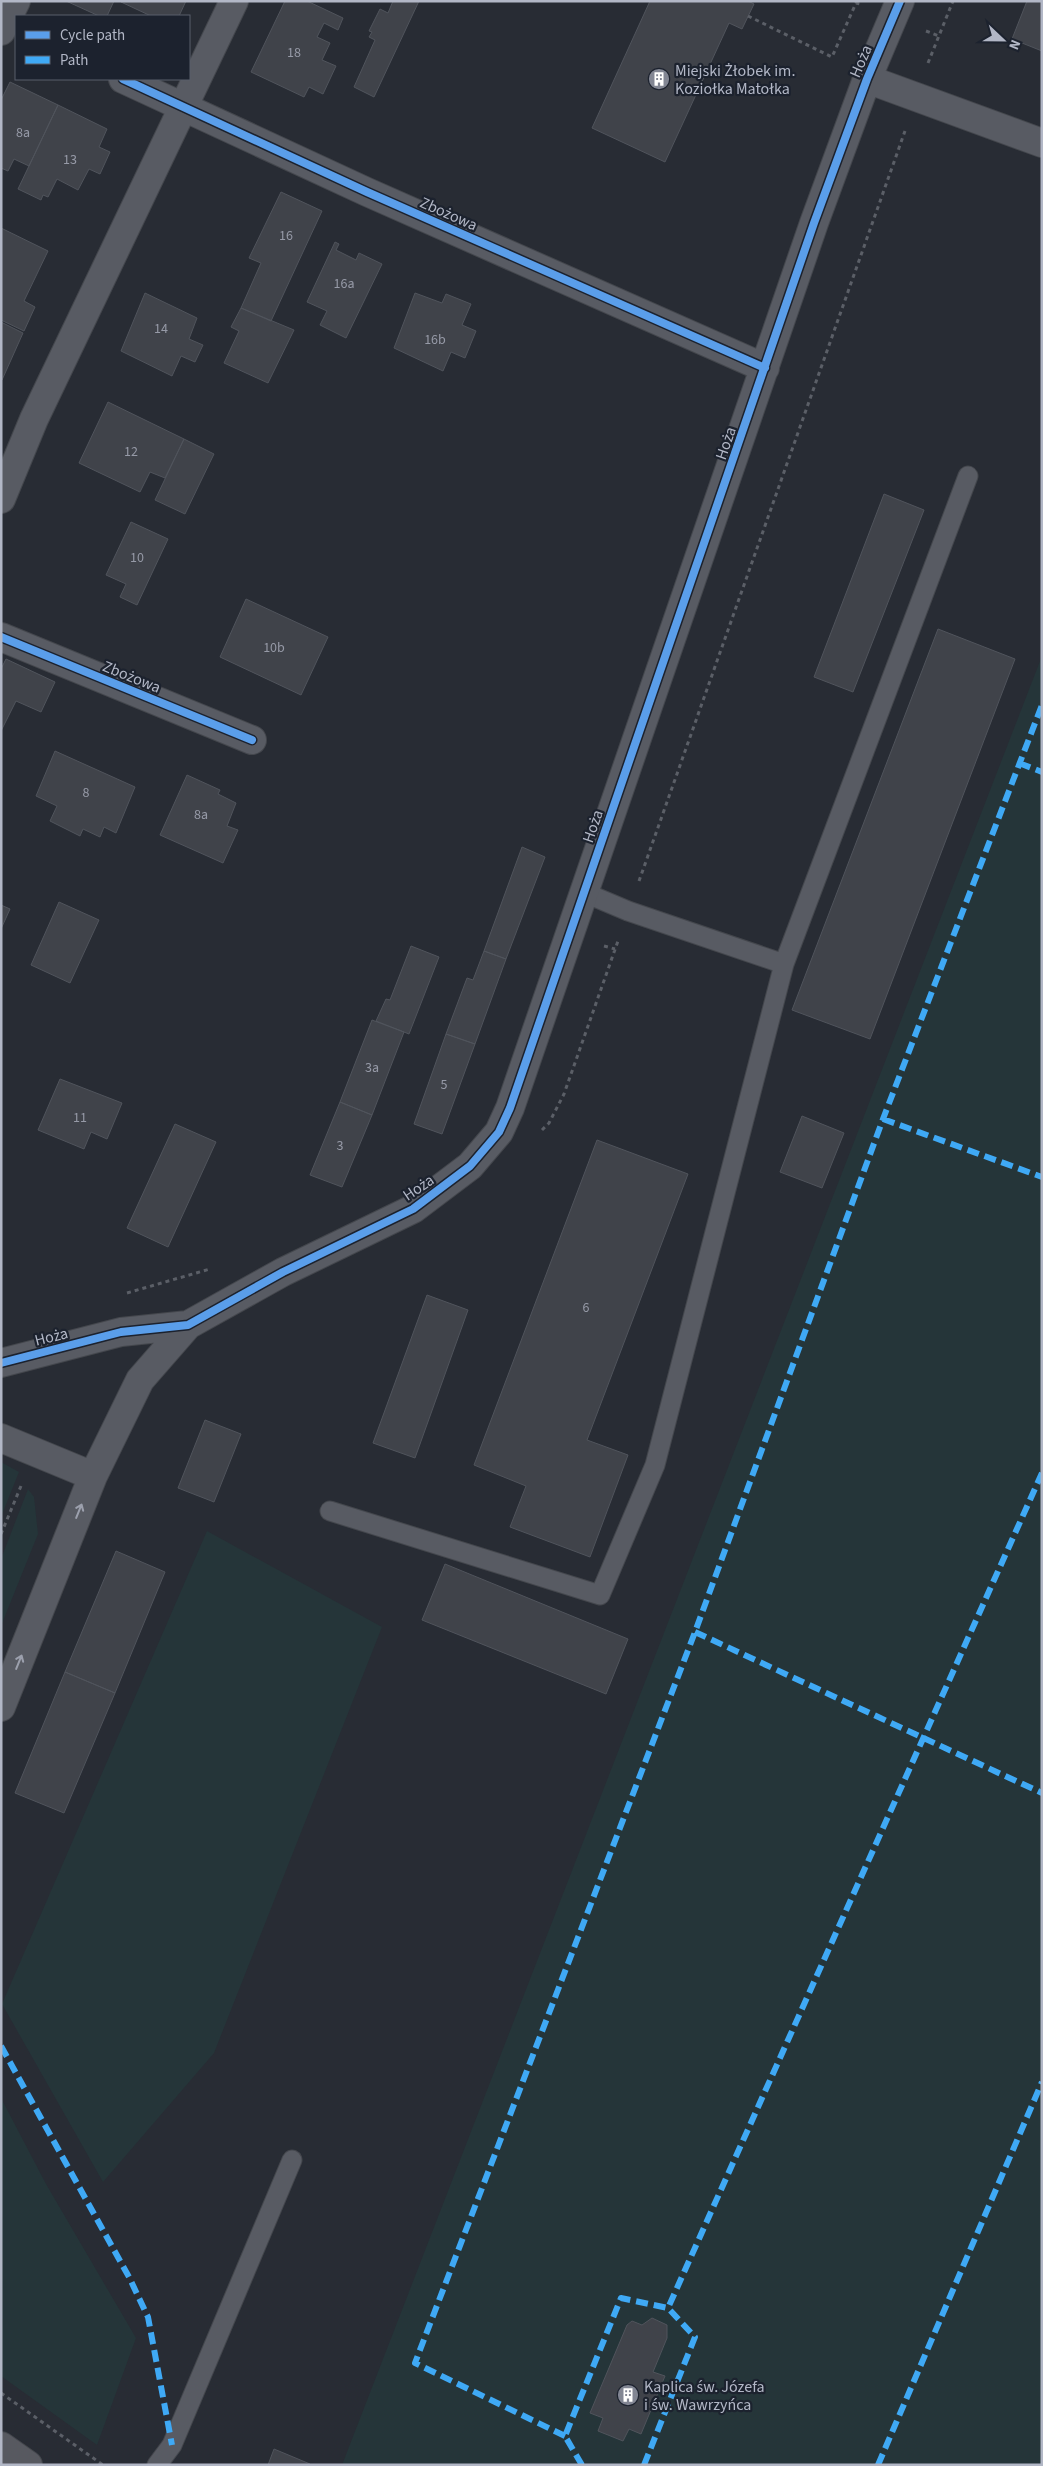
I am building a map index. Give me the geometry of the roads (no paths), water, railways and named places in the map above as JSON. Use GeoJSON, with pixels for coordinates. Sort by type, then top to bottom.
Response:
{"type":"FeatureCollection","features":[{"type":"Feature","properties":{"kind":"street"},"geometry":{"type":"LineString","coordinates":[[1,499],[34,419],[234,1]]}},
{"type":"Feature","properties":{"kind":"street","name":"Hoża"},"geometry":{"type":"LineString","coordinates":[[1,1363],[121,1332],[188,1325],[284,1272],[413,1209],[470,1166],[499,1132],[510,1108],[766,368],[814,223],[867,79],[897,10]]}},
{"type":"Feature","properties":{"kind":"street"},"geometry":{"type":"LineString","coordinates":[[867,79],[1042,142]]}},
{"type":"Feature","properties":{"kind":"street","name":"Zbożowa"},"geometry":{"type":"LineString","coordinates":[[125,80],[367,192],[766,368]]}},
{"type":"Feature","properties":{"kind":"street","name":"Zbożowa"},"geometry":{"type":"LineString","coordinates":[[1,637],[252,740]]}},
{"type":"Feature","properties":{"kind":"street"},"geometry":{"type":"LineString","coordinates":[[1,1707],[93,1476],[140,1380],[188,1325]]}},
{"type":"Feature","properties":{"kind":"street"},"geometry":{"type":"LineString","coordinates":[[1,1438],[93,1476]]}},
{"type":"Feature","properties":{"kind":"street"},"geometry":{"type":"LineString","coordinates":[[1,2446],[28,2465]]}},
{"type":"Feature","properties":{"kind":"lane"},"geometry":{"type":"LineString","coordinates":[[330,1511],[600,1595],[655,1465],[784,964],[968,476]]}},
{"type":"Feature","properties":{"kind":"lane"},"geometry":{"type":"LineString","coordinates":[[584,892],[628,911],[784,964]]}},
{"type":"Feature","properties":{"kind":"lane"},"geometry":{"type":"LineString","coordinates":[[158,2465],[172,2445],[292,2160]]}},
{"type":"Feature","properties":{"kind":"place","name":"Miejski Żłobek im. Koziołka Matołka"},"geometry":{"type":"Point","coordinates":[659,79]}},
{"type":"Feature","properties":{"kind":"place","name":"Kaplica św. Józefa i św. Wawrzyńca"},"geometry":{"type":"Point","coordinates":[628,2395]}}]}
